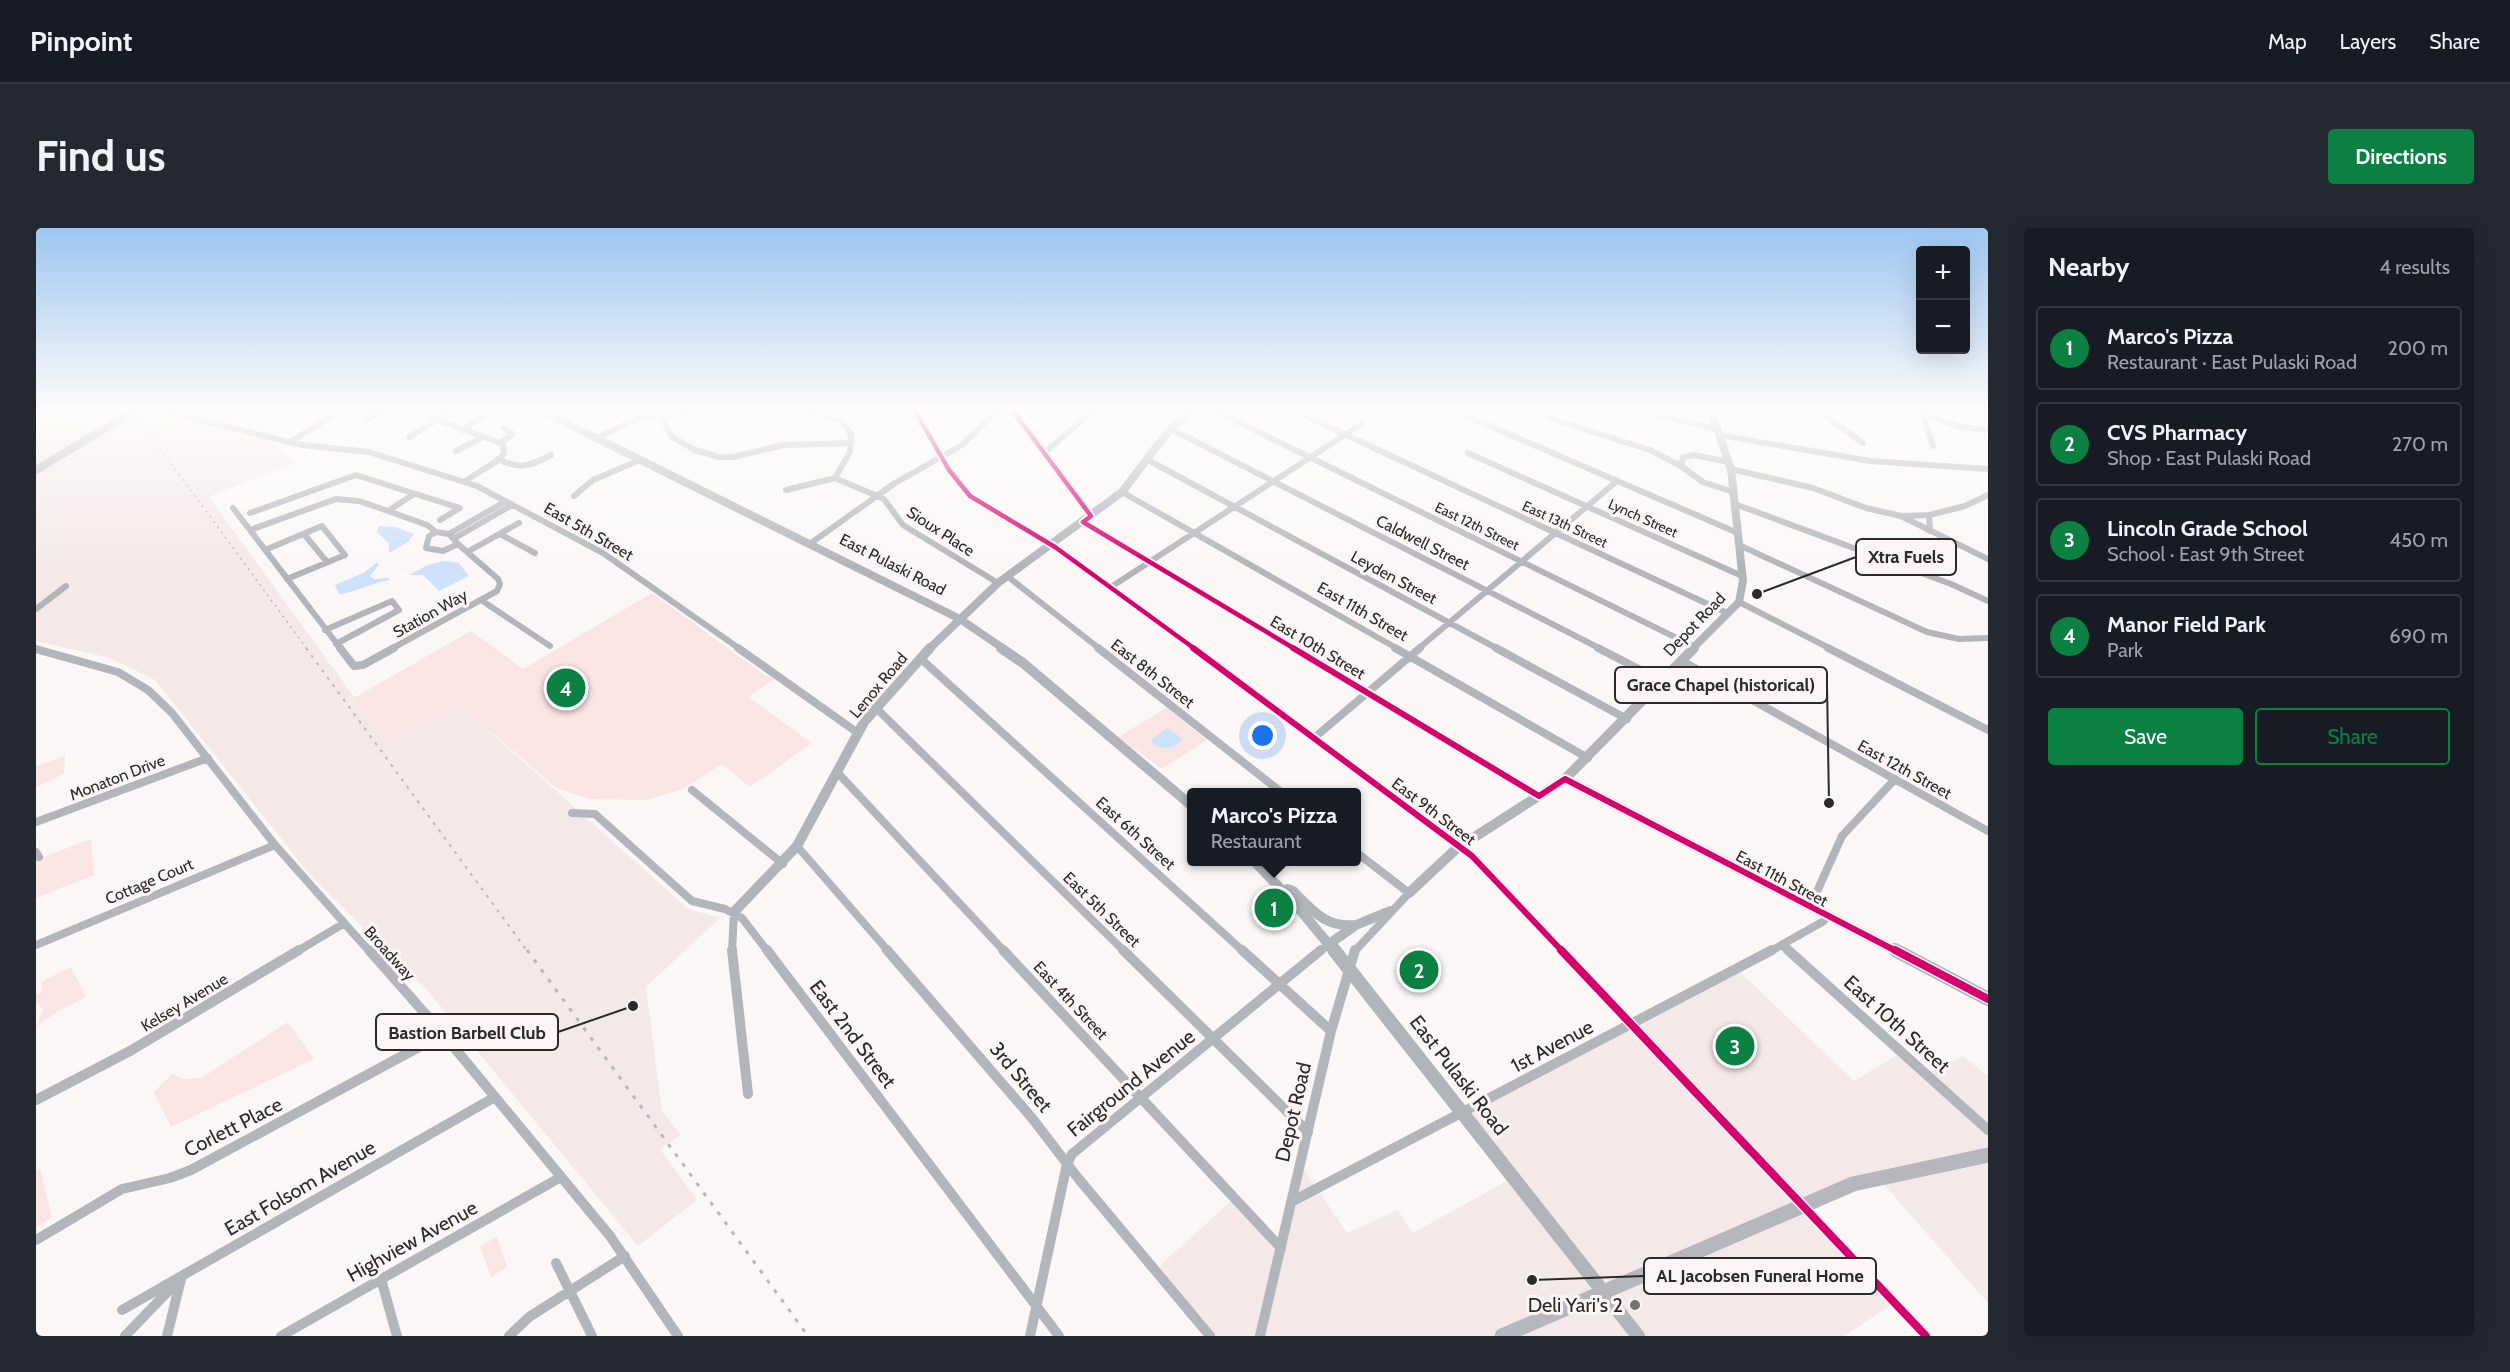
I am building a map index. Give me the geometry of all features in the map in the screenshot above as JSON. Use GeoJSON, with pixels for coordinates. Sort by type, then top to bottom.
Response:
{"type":"FeatureCollection","features":[{"type":"Feature","properties":{"kind":"main road"},"geometry":{"type":"LineString","coordinates":[[1502,1336],[1853,1184],[1988,1155]]}},
{"type":"Feature","properties":{"kind":"street","name":"East 5th Street"},"geometry":{"type":"LineString","coordinates":[[404,463],[465,481],[603,553],[858,733]]}},
{"type":"Feature","properties":{"kind":"street"},"geometry":{"type":"LineString","coordinates":[[465,481],[492,463]]}},
{"type":"Feature","properties":{"kind":"street"},"geometry":{"type":"LineString","coordinates":[[504,463],[513,468],[524,468],[535,463]]}},
{"type":"Feature","properties":{"kind":"street"},"geometry":{"type":"LineString","coordinates":[[574,496],[582,487],[596,478],[633,463]]}},
{"type":"Feature","properties":{"kind":"street","name":"East Pulaski Road"},"geometry":{"type":"LineString","coordinates":[[646,463],[960,619],[1023,663],[1187,803]]}},
{"type":"Feature","properties":{"kind":"street"},"geometry":{"type":"LineString","coordinates":[[835,478],[846,463]]}},
{"type":"Feature","properties":{"kind":"street"},"geometry":{"type":"LineString","coordinates":[[811,543],[877,496],[931,463]]}},
{"type":"Feature","properties":{"kind":"street","name":"East 9th Street"},"geometry":{"type":"LineString","coordinates":[[946,463],[970,496],[1050,544],[1111,587],[1460,847],[1632,1024],[1926,1336]]}},
{"type":"Feature","properties":{"kind":"street"},"geometry":{"type":"LineString","coordinates":[[1050,463],[1087,519]]}},
{"type":"Feature","properties":{"kind":"street","name":"Lenox Road"},"geometry":{"type":"LineString","coordinates":[[734,912],[783,864],[797,846],[858,733],[876,706],[920,658],[998,583],[1122,492],[1147,463]]}},
{"type":"Feature","properties":{"kind":"street","name":"Leyden Street"},"geometry":{"type":"LineString","coordinates":[[1154,463],[1627,719]]}},
{"type":"Feature","properties":{"kind":"street","name":"Caldwell Street"},"geometry":{"type":"LineString","coordinates":[[1237,463],[1662,681]]}},
{"type":"Feature","properties":{"kind":"street"},"geometry":{"type":"LineString","coordinates":[[1111,587],[1304,463]]}},
{"type":"Feature","properties":{"kind":"street","name":"East 12th Street"},"geometry":{"type":"LineString","coordinates":[[1321,463],[1695,647]]}},
{"type":"Feature","properties":{"kind":"street","name":"East 13th Street"},"geometry":{"type":"LineString","coordinates":[[1408,463],[1727,613]]}},
{"type":"Feature","properties":{"kind":"street","name":"Lynch Street"},"geometry":{"type":"LineString","coordinates":[[1490,463],[1742,576]]}},
{"type":"Feature","properties":{"kind":"street"},"geometry":{"type":"LineString","coordinates":[[1575,463],[1738,533]]}},
{"type":"Feature","properties":{"kind":"street"},"geometry":{"type":"LineString","coordinates":[[1675,463],[1703,482],[1733,492]]}},
{"type":"Feature","properties":{"kind":"street"},"geometry":{"type":"LineString","coordinates":[[1716,463],[1813,488],[1866,508],[1901,516],[1959,547],[1988,559]]}},
{"type":"Feature","properties":{"kind":"street","name":"Depot Road"},"geometry":{"type":"LineString","coordinates":[[1260,1336],[1331,1031],[1355,949],[1408,893],[1460,847],[1565,779],[1627,719],[1739,602],[1742,576],[1729,463]]}},
{"type":"Feature","properties":{"kind":"street"},"geometry":{"type":"LineString","coordinates":[[1895,463],[1987,469]]}},
{"type":"Feature","properties":{"kind":"street"},"geometry":{"type":"LineString","coordinates":[[250,513],[352,475],[460,508],[440,520]]}},
{"type":"Feature","properties":{"kind":"street"},"geometry":{"type":"LineString","coordinates":[[786,490],[835,478],[877,496]]}},
{"type":"Feature","properties":{"kind":"street"},"geometry":{"type":"LineString","coordinates":[[1314,738],[1617,481]]}},
{"type":"Feature","properties":{"kind":"street","name":"East 11th Street"},"geometry":{"type":"LineString","coordinates":[[1122,492],[1588,758]]}},
{"type":"Feature","properties":{"kind":"street"},"geometry":{"type":"LineString","coordinates":[[250,530],[336,499],[359,501],[388,511],[414,494]]}},
{"type":"Feature","properties":{"kind":"street"},"geometry":{"type":"LineString","coordinates":[[1901,516],[1929,515],[1965,506],[1988,495]]}},
{"type":"Feature","properties":{"kind":"street","name":"Sioux Place"},"geometry":{"type":"LineString","coordinates":[[877,496],[884,499],[903,525],[998,583]]}},
{"type":"Feature","properties":{"kind":"street"},"geometry":{"type":"LineString","coordinates":[[436,532],[429,537],[426,548],[433,551],[447,550],[454,539],[509,503]]}},
{"type":"Feature","properties":{"kind":"street"},"geometry":{"type":"LineString","coordinates":[[1735,504],[1951,584],[1988,601]]}},
{"type":"Feature","properties":{"kind":"street","name":"Station Way"},"geometry":{"type":"LineString","coordinates":[[233,508],[351,664],[359,666],[497,591],[500,584],[469,551],[454,539],[436,532],[427,525],[388,511]]}},
{"type":"Feature","properties":{"kind":"street"},"geometry":{"type":"LineString","coordinates":[[1929,515],[1930,531]]}},
{"type":"Feature","properties":{"kind":"street","name":"East 10th Street"},"geometry":{"type":"LineString","coordinates":[[1087,519],[1152,562],[1539,796]]}},
{"type":"Feature","properties":{"kind":"street"},"geometry":{"type":"LineString","coordinates":[[469,551],[519,523]]}},
{"type":"Feature","properties":{"kind":"street"},"geometry":{"type":"LineString","coordinates":[[265,550],[322,526],[345,555],[287,579]]}},
{"type":"Feature","properties":{"kind":"street"},"geometry":{"type":"LineString","coordinates":[[304,534],[327,562]]}},
{"type":"Feature","properties":{"kind":"street"},"geometry":{"type":"LineString","coordinates":[[500,534],[535,552]]}},
{"type":"Feature","properties":{"kind":"street"},"geometry":{"type":"LineString","coordinates":[[1739,545],[1927,632],[1959,639],[1988,638]]}},
{"type":"Feature","properties":{"kind":"street","name":"East 8th Street"},"geometry":{"type":"LineString","coordinates":[[1007,576],[1276,788]]}},
{"type":"Feature","properties":{"kind":"street"},"geometry":{"type":"LineString","coordinates":[[36,609],[66,586]]}},
{"type":"Feature","properties":{"kind":"street"},"geometry":{"type":"LineString","coordinates":[[481,600],[550,646]]}},
{"type":"Feature","properties":{"kind":"street","name":"Station Way"},"geometry":{"type":"LineString","coordinates":[[325,630],[392,601],[399,610],[336,644]]}},
{"type":"Feature","properties":{"kind":"street"},"geometry":{"type":"LineString","coordinates":[[1739,602],[1988,730]]}},
{"type":"Feature","properties":{"kind":"street","name":"Broadway"},"geometry":{"type":"LineString","coordinates":[[36,649],[93,663],[118,672],[139,684],[172,713],[274,845],[443,1034],[561,1176],[625,1256],[678,1336]]}},
{"type":"Feature","properties":{"kind":"street","name":"East 6th Street"},"geometry":{"type":"LineString","coordinates":[[920,658],[1331,1031]]}},
{"type":"Feature","properties":{"kind":"street","name":"East 12th Street"},"geometry":{"type":"LineString","coordinates":[[1682,661],[1988,831]]}},
{"type":"Feature","properties":{"kind":"street","name":"East 5th Street"},"geometry":{"type":"LineString","coordinates":[[876,706],[1308,1132]]}},
{"type":"Feature","properties":{"kind":"street","name":"Monaton Drive"},"geometry":{"type":"LineString","coordinates":[[36,822],[208,758]]}},
{"type":"Feature","properties":{"kind":"street","name":"East 4th Street"},"geometry":{"type":"LineString","coordinates":[[837,772],[1281,1248]]}},
{"type":"Feature","properties":{"kind":"street","name":"East 11th Street"},"geometry":{"type":"LineString","coordinates":[[1565,779],[1988,999]]}},
{"type":"Feature","properties":{"kind":"street"},"geometry":{"type":"LineString","coordinates":[[1810,907],[1842,836],[1895,779]]}},
{"type":"Feature","properties":{"kind":"street"},"geometry":{"type":"LineString","coordinates":[[692,790],[783,864]]}},
{"type":"Feature","properties":{"kind":"street"},"geometry":{"type":"LineString","coordinates":[[572,813],[595,814],[692,901],[734,912],[731,944],[748,1094]]}},
{"type":"Feature","properties":{"kind":"street","name":"Cottage Court"},"geometry":{"type":"LineString","coordinates":[[36,945],[274,845]]}},
{"type":"Feature","properties":{"kind":"street","name":"3rd Street"},"geometry":{"type":"LineString","coordinates":[[797,846],[1025,1109],[1059,1150],[1067,1164],[1210,1336]]}},
{"type":"Feature","properties":{"kind":"street"},"geometry":{"type":"LineString","coordinates":[[1361,856],[1408,893]]}},
{"type":"Feature","properties":{"kind":"street","name":"East Pulaski Road"},"geometry":{"type":"LineString","coordinates":[[1260,866],[1329,944],[1638,1336]]}},
{"type":"Feature","properties":{"kind":"street"},"geometry":{"type":"LineString","coordinates":[[1281,888],[1293,891],[1331,926],[1341,928],[1356,926]]}},
{"type":"Feature","properties":{"kind":"street","name":"Depot Road"},"geometry":{"type":"LineString","coordinates":[[1329,944],[1356,926],[1390,911]]}},
{"type":"Feature","properties":{"kind":"street","name":"East 2nd Street"},"geometry":{"type":"LineString","coordinates":[[734,912],[742,918],[1059,1336]]}},
{"type":"Feature","properties":{"kind":"street","name":"1st Avenue"},"geometry":{"type":"LineString","coordinates":[[1292,1202],[1782,945],[1824,921],[1827,916]]}},
{"type":"Feature","properties":{"kind":"street","name":"Kelsey Avenue"},"geometry":{"type":"LineString","coordinates":[[36,1100],[146,1041],[343,924]]}},
{"type":"Feature","properties":{"kind":"street","name":"Fairground Avenue"},"geometry":{"type":"LineString","coordinates":[[1030,1336],[1067,1164],[1072,1154],[1329,944]]}},
{"type":"Feature","properties":{"kind":"street","name":"East 10th Street"},"geometry":{"type":"LineString","coordinates":[[1782,945],[1988,1130]]}},
{"type":"Feature","properties":{"kind":"street","name":"Corlett Place"},"geometry":{"type":"LineString","coordinates":[[36,1240],[122,1189],[170,1178],[191,1170],[443,1034]]}},
{"type":"Feature","properties":{"kind":"street","name":"East Folsom Avenue"},"geometry":{"type":"LineString","coordinates":[[122,1310],[495,1097]]}},
{"type":"Feature","properties":{"kind":"street","name":"Highview Avenue"},"geometry":{"type":"LineString","coordinates":[[281,1336],[561,1176]]}},
{"type":"Feature","properties":{"kind":"street"},"geometry":{"type":"LineString","coordinates":[[509,1336],[529,1317],[625,1256]]}},
{"type":"Feature","properties":{"kind":"street"},"geometry":{"type":"LineString","coordinates":[[556,1263],[568,1292],[592,1336]]}},
{"type":"Feature","properties":{"kind":"street"},"geometry":{"type":"LineString","coordinates":[[125,1336],[182,1276]]}},
{"type":"Feature","properties":{"kind":"street"},"geometry":{"type":"LineString","coordinates":[[167,1336],[182,1276]]}},
{"type":"Feature","properties":{"kind":"street"},"geometry":{"type":"LineString","coordinates":[[381,1279],[397,1336]]}},
{"type":"Feature","properties":{"kind":"shaded area"},"geometry":{"type":"Polygon","coordinates":[[[36,463],[294,463],[209,497],[388,744],[459,704],[687,908],[720,918],[646,987],[662,1111],[681,1135],[660,1149],[697,1200],[638,1246],[426,989],[311,876],[155,680],[110,658],[36,641],[36,463]]]}},
{"type":"Feature","properties":{"kind":"shaded area"},"geometry":{"type":"Polygon","coordinates":[[[652,593],[763,674],[774,679],[748,697],[812,743],[750,787],[722,764],[681,790],[645,800],[589,799],[556,788],[459,704],[388,744],[354,698],[471,631],[523,669],[652,593]]]}},
{"type":"Feature","properties":{"kind":"shaded area"},"geometry":{"type":"Polygon","coordinates":[[[1167,708],[1207,740],[1162,769],[1118,737],[1167,708]]]}},
{"type":"Feature","properties":{"kind":"shaded area"},"geometry":{"type":"Polygon","coordinates":[[[65,756],[64,774],[36,787],[36,766],[65,756]]]}},
{"type":"Feature","properties":{"kind":"shaded area"},"geometry":{"type":"Polygon","coordinates":[[[91,839],[94,875],[36,898],[36,860],[91,839]]]}},
{"type":"Feature","properties":{"kind":"shaded area"},"geometry":{"type":"Polygon","coordinates":[[[71,967],[86,997],[58,1011],[36,1027],[43,1009],[36,1003],[36,995],[42,992],[41,982],[71,967]]]}},
{"type":"Feature","properties":{"kind":"shaded area"},"geometry":{"type":"Polygon","coordinates":[[[1739,971],[1854,1081],[1899,1054],[1925,1077],[1963,1056],[1988,1076],[1988,1303],[1880,1180],[1804,1208],[1893,1304],[1844,1336],[1206,1336],[1153,1272],[1233,1199],[1282,1250],[1303,1168],[1347,1233],[1398,1210],[1413,1233],[1514,1177],[1463,1114],[1739,971]]]}},
{"type":"Feature","properties":{"kind":"shaded area"},"geometry":{"type":"Polygon","coordinates":[[[288,1022],[314,1059],[171,1127],[154,1092],[172,1074],[184,1079],[201,1078],[288,1022]]]}},
{"type":"Feature","properties":{"kind":"shaded area"},"geometry":{"type":"Polygon","coordinates":[[[40,1168],[52,1217],[36,1228],[36,1171],[40,1168]]]}},
{"type":"Feature","properties":{"kind":"shaded area"},"geometry":{"type":"Polygon","coordinates":[[[497,1237],[507,1267],[491,1277],[480,1246],[497,1237]]]}},
{"type":"Feature","properties":{"kind":"water"},"geometry":{"type":"Polygon","coordinates":[[[379,526],[396,527],[414,534],[408,542],[389,553],[389,544],[377,532],[379,526]]]}},
{"type":"Feature","properties":{"kind":"water"},"geometry":{"type":"Polygon","coordinates":[[[443,561],[459,563],[469,576],[439,591],[423,575],[409,575],[428,565],[443,561]]]}},
{"type":"Feature","properties":{"kind":"water"},"geometry":{"type":"Polygon","coordinates":[[[376,563],[379,564],[370,576],[374,579],[389,578],[389,580],[339,594],[335,585],[365,572],[376,563]]]}},
{"type":"Feature","properties":{"kind":"water"},"geometry":{"type":"Polygon","coordinates":[[[1167,728],[1179,736],[1181,741],[1167,748],[1153,744],[1152,739],[1167,728]]]}},
{"type":"Feature","properties":{"kind":"railway"},"geometry":{"type":"LineString","coordinates":[[171,463],[307,649]]}},
{"type":"Feature","properties":{"kind":"railway"},"geometry":{"type":"LineString","coordinates":[[306,648],[528,952]]}},
{"type":"Feature","properties":{"kind":"railway"},"geometry":{"type":"LineString","coordinates":[[527,950],[808,1336]]}},
{"type":"Feature","properties":{"kind":"cycle path"},"geometry":{"type":"LineString","coordinates":[[945,463],[970,496],[1055,547],[1111,587],[1472,856],[1926,1336]]}},
{"type":"Feature","properties":{"kind":"cycle path"},"geometry":{"type":"LineString","coordinates":[[1051,463],[1091,516],[1083,522],[1539,796],[1565,779],[1988,999]]}},
{"type":"Feature","properties":{"kind":"place","name":"Xtra Fuels"},"geometry":{"type":"Point","coordinates":[1757,594]}},
{"type":"Feature","properties":{"kind":"place","name":"Manor Field Park"},"geometry":{"type":"Point","coordinates":[566,688]}},
{"type":"Feature","properties":{"kind":"place","name":"Grace Chapel (historical)"},"geometry":{"type":"Point","coordinates":[1829,803]}},
{"type":"Feature","properties":{"kind":"place","name":"Marco's Pizza"},"geometry":{"type":"Point","coordinates":[1274,908]}},
{"type":"Feature","properties":{"kind":"place","name":"CVS Pharmacy"},"geometry":{"type":"Point","coordinates":[1419,970]}},
{"type":"Feature","properties":{"kind":"place","name":"Bastion Barbell Club"},"geometry":{"type":"Point","coordinates":[633,1006]}},
{"type":"Feature","properties":{"kind":"place","name":"Lincoln Grade School"},"geometry":{"type":"Point","coordinates":[1735,1046]}},
{"type":"Feature","properties":{"kind":"place","name":"AL Jacobsen Funeral Home"},"geometry":{"type":"Point","coordinates":[1532,1280]}},
{"type":"Feature","properties":{"kind":"place","name":"Deli Yari's 2"},"geometry":{"type":"Point","coordinates":[1635,1305]}}]}
